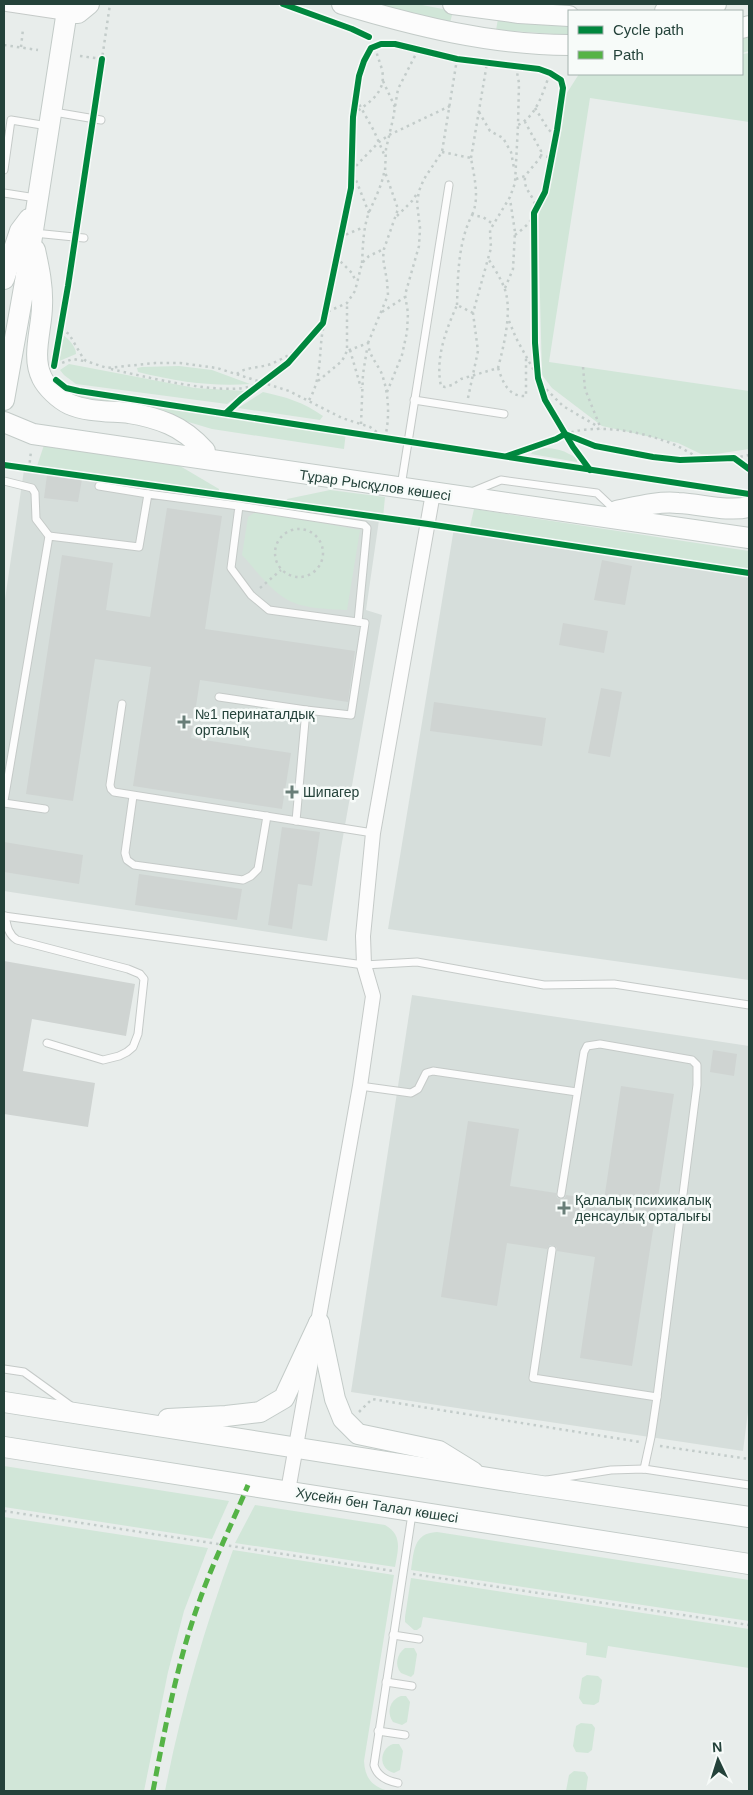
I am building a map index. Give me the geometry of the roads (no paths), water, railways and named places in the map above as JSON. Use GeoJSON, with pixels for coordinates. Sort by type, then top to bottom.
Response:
{"type":"FeatureCollection","features":[{"type":"Feature","properties":{"kind":"street"},"geometry":{"type":"LineString","coordinates":[[7,4],[68,8],[78,13],[89,4]]}},
{"type":"Feature","properties":{"kind":"street"},"geometry":{"type":"LineString","coordinates":[[342,4],[430,28],[540,44],[568,45]]}},
{"type":"Feature","properties":{"kind":"street"},"geometry":{"type":"LineString","coordinates":[[460,4],[568,16]]}},
{"type":"Feature","properties":{"kind":"street"},"geometry":{"type":"LineString","coordinates":[[672,10],[716,4]]}},
{"type":"Feature","properties":{"kind":"street"},"geometry":{"type":"LineString","coordinates":[[4,400],[25,282],[68,8]]}},
{"type":"Feature","properties":{"kind":"street"},"geometry":{"type":"LineString","coordinates":[[25,282],[4,279],[20,230],[36,205]]}},
{"type":"Feature","properties":{"kind":"street"},"geometry":{"type":"LineString","coordinates":[[32,232],[40,274],[42,305],[38,365],[42,378],[55,395],[69,404],[130,413],[170,424],[191,436],[203,459]]}},
{"type":"Feature","properties":{"kind":"street","name":"Тұрар Рысқұлов көшесі"},"geometry":{"type":"LineString","coordinates":[[4,422],[203,459],[749,538]]}},
{"type":"Feature","properties":{"kind":"street","name":"Тұрар Рысқұлов көшесі"},"geometry":{"type":"LineString","coordinates":[[203,459],[402,480],[749,531]]}},
{"type":"Feature","properties":{"kind":"street"},"geometry":{"type":"LineString","coordinates":[[288,1491],[360,1086],[373,996],[364,964],[364,936],[373,833],[433,493]]}},
{"type":"Feature","properties":{"kind":"street"},"geometry":{"type":"LineString","coordinates":[[616,511],[644,505],[676,503],[734,509],[749,507]]}},
{"type":"Feature","properties":{"kind":"street"},"geometry":{"type":"LineString","coordinates":[[130,1421],[226,1416],[260,1412],[284,1398],[319,1323]]}},
{"type":"Feature","properties":{"kind":"street"},"geometry":{"type":"LineString","coordinates":[[319,1323],[335,1399],[343,1419],[358,1434],[438,1451],[482,1477]]}},
{"type":"Feature","properties":{"kind":"street"},"geometry":{"type":"LineString","coordinates":[[4,1402],[749,1517]]}},
{"type":"Feature","properties":{"kind":"street","name":"Хусейн бен Талал көшесі"},"geometry":{"type":"LineString","coordinates":[[4,1447],[749,1564]]}},
{"type":"Feature","properties":{"kind":"lane"},"geometry":{"type":"LineString","coordinates":[[4,170],[11,120],[101,120]]}},
{"type":"Feature","properties":{"kind":"lane"},"geometry":{"type":"LineString","coordinates":[[402,480],[449,185]]}},
{"type":"Feature","properties":{"kind":"lane"},"geometry":{"type":"LineString","coordinates":[[4,194],[36,205]]}},
{"type":"Feature","properties":{"kind":"lane"},"geometry":{"type":"LineString","coordinates":[[32,232],[84,238]]}},
{"type":"Feature","properties":{"kind":"lane"},"geometry":{"type":"LineString","coordinates":[[414,400],[504,414]]}},
{"type":"Feature","properties":{"kind":"lane"},"geometry":{"type":"LineString","coordinates":[[275,477],[294,480],[302,474]]}},
{"type":"Feature","properties":{"kind":"lane"},"geometry":{"type":"LineString","coordinates":[[4,481],[32,488],[35,494],[36,520],[48,536],[139,547],[148,494]]}},
{"type":"Feature","properties":{"kind":"lane"},"geometry":{"type":"LineString","coordinates":[[98,486],[364,525],[366,528],[358,622]]}},
{"type":"Feature","properties":{"kind":"lane"},"geometry":{"type":"LineString","coordinates":[[219,696],[351,715],[365,622],[269,610],[251,595],[231,568],[239,506]]}},
{"type":"Feature","properties":{"kind":"lane"},"geometry":{"type":"LineString","coordinates":[[45,809],[4,802],[48,536]]}},
{"type":"Feature","properties":{"kind":"lane"},"geometry":{"type":"LineString","coordinates":[[122,704],[110,785],[114,792],[373,833]]}},
{"type":"Feature","properties":{"kind":"lane"},"geometry":{"type":"LineString","coordinates":[[296,821],[306,710]]}},
{"type":"Feature","properties":{"kind":"lane"},"geometry":{"type":"LineString","coordinates":[[133,796],[125,852],[127,860],[134,865],[243,880],[252,876],[258,868],[267,816]]}},
{"type":"Feature","properties":{"kind":"lane"},"geometry":{"type":"LineString","coordinates":[[47,1043],[103,1060],[127,1052],[133,1047],[138,1034],[144,980],[140,974],[128,969],[17,940],[11,936],[4,916],[364,964],[417,962],[544,985],[614,984],[749,1005]]}},
{"type":"Feature","properties":{"kind":"lane"},"geometry":{"type":"LineString","coordinates":[[561,1194],[576,1092],[586,1046],[600,1044],[692,1060],[697,1065],[697,1085],[657,1397],[644,1469]]}},
{"type":"Feature","properties":{"kind":"lane"},"geometry":{"type":"LineString","coordinates":[[360,1086],[411,1093],[418,1089],[426,1072],[433,1072],[576,1092]]}},
{"type":"Feature","properties":{"kind":"lane"},"geometry":{"type":"LineString","coordinates":[[552,1250],[533,1378],[657,1397]]}},
{"type":"Feature","properties":{"kind":"lane"},"geometry":{"type":"LineString","coordinates":[[4,1369],[24,1372],[81,1413]]}},
{"type":"Feature","properties":{"kind":"lane"},"geometry":{"type":"LineString","coordinates":[[521,1483],[611,1470],[644,1469],[749,1485]]}},
{"type":"Feature","properties":{"kind":"lane"},"geometry":{"type":"LineString","coordinates":[[398,1783],[386,1779],[375,1770],[374,1756],[412,1511]]}},
{"type":"Feature","properties":{"kind":"lane"},"geometry":{"type":"LineString","coordinates":[[393,1635],[419,1639]]}},
{"type":"Feature","properties":{"kind":"lane"},"geometry":{"type":"LineString","coordinates":[[386,1682],[412,1686]]}},
{"type":"Feature","properties":{"kind":"lane"},"geometry":{"type":"LineString","coordinates":[[378,1731],[405,1735]]}},
{"type":"Feature","properties":{"kind":"place","name":"№1 перинаталдық орталық"},"geometry":{"type":"Point","coordinates":[184,722]}},
{"type":"Feature","properties":{"kind":"place","name":"Шипагер"},"geometry":{"type":"Point","coordinates":[292,792]}},
{"type":"Feature","properties":{"kind":"place","name":"Қалалық психикалық денсаулық орталығы"},"geometry":{"type":"Point","coordinates":[564,1208]}}]}
